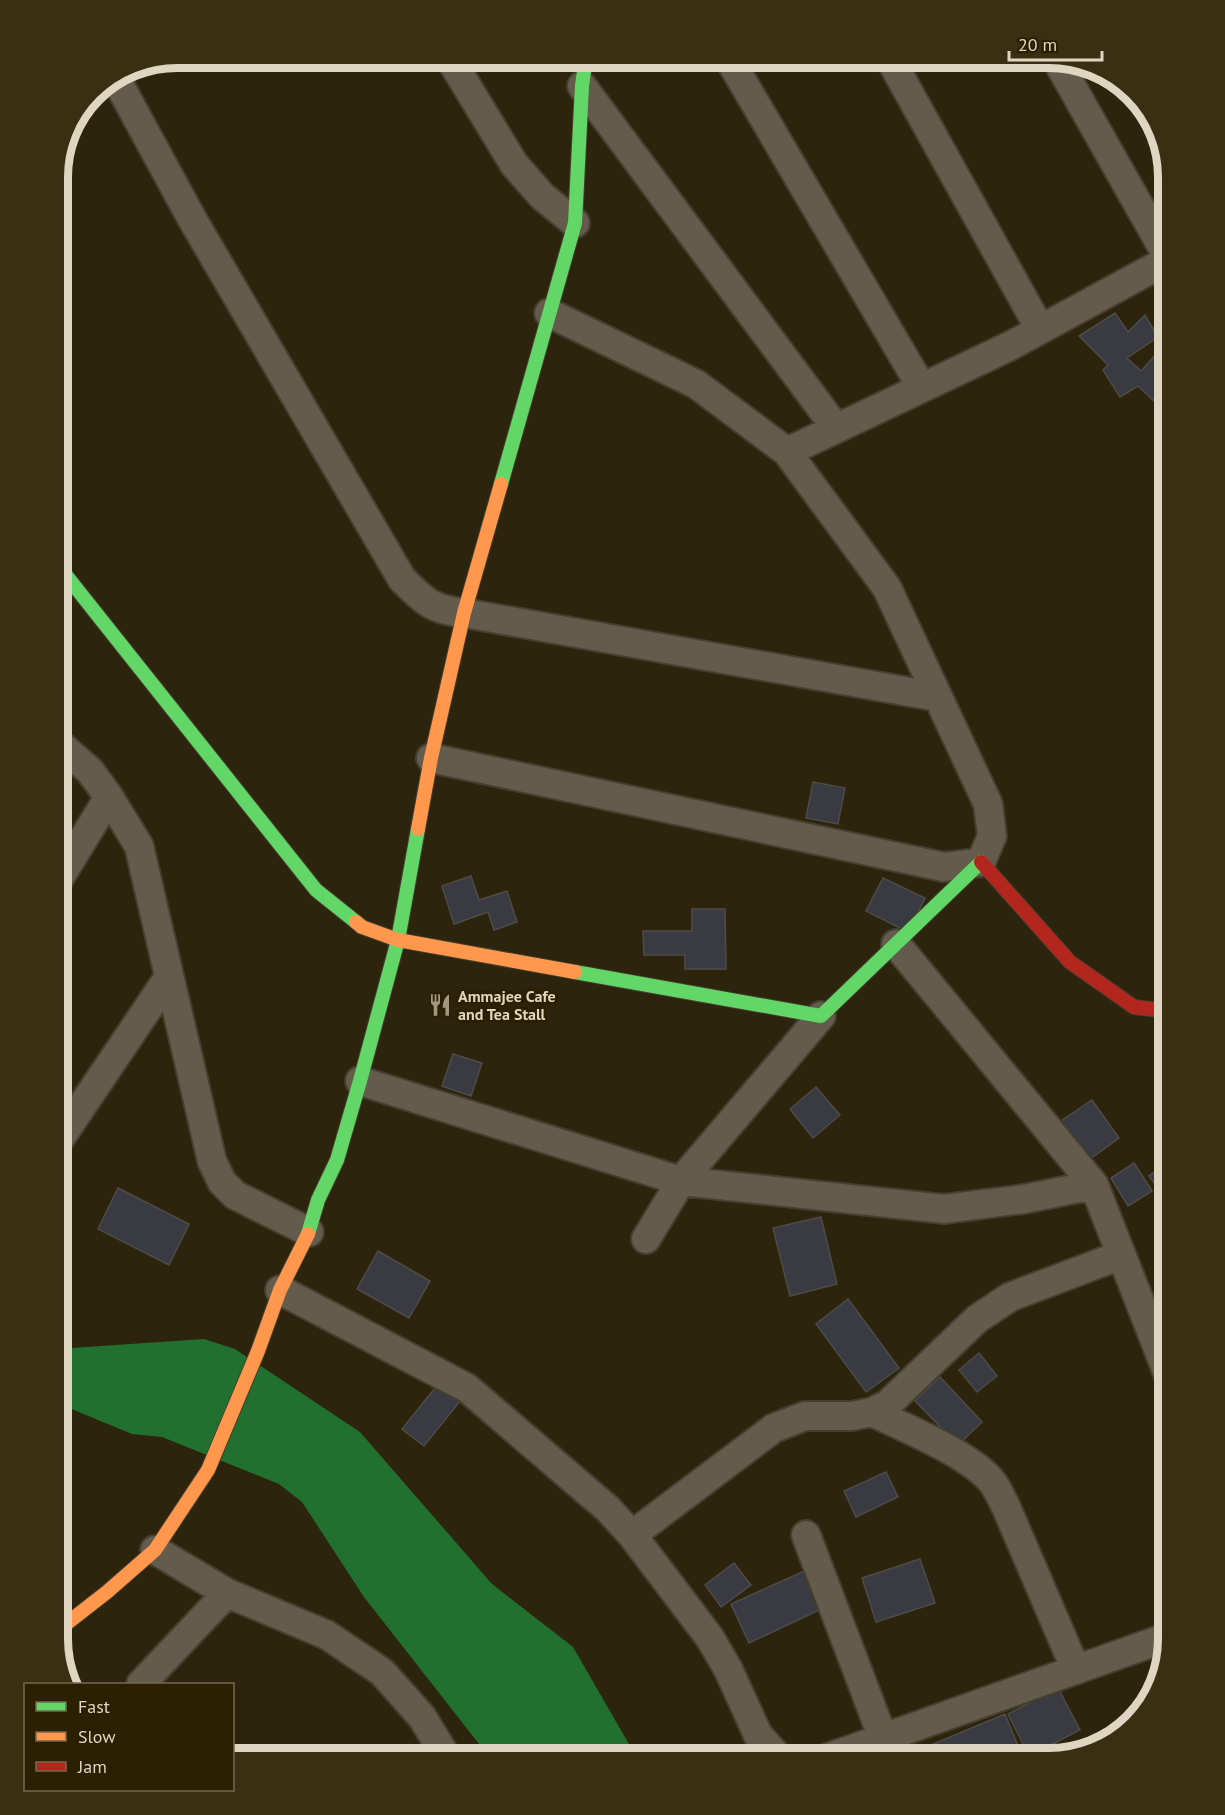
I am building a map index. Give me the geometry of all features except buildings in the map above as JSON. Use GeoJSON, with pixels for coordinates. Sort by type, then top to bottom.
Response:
{"type":"FeatureCollection","features":[{"type":"Feature","properties":{"kind":"main road"},"geometry":{"type":"LineString","coordinates":[[68,1623],[108,1592],[155,1550],[208,1470],[258,1351],[280,1290],[309,1232],[318,1200],[336,1160],[398,940],[431,758],[464,613],[574,223],[584,68]]}},
{"type":"Feature","properties":{"kind":"main road"},"geometry":{"type":"LineString","coordinates":[[68,578],[316,891],[362,927],[398,940],[821,1016],[981,862],[1070,962],[1134,1007],[1158,1010]]}},
{"type":"Feature","properties":{"kind":"street"},"geometry":{"type":"LineString","coordinates":[[456,68],[514,164],[542,195],[574,223]]}},
{"type":"Feature","properties":{"kind":"street"},"geometry":{"type":"LineString","coordinates":[[734,68],[922,388]]}},
{"type":"Feature","properties":{"kind":"street"},"geometry":{"type":"LineString","coordinates":[[895,68],[1040,329]]}},
{"type":"Feature","properties":{"kind":"street"},"geometry":{"type":"LineString","coordinates":[[1063,69],[1158,241]]}},
{"type":"Feature","properties":{"kind":"street"},"geometry":{"type":"LineString","coordinates":[[119,84],[191,217],[402,579],[422,600],[444,611],[938,697]]}},
{"type":"Feature","properties":{"kind":"street"},"geometry":{"type":"LineString","coordinates":[[582,86],[836,428]]}},
{"type":"Feature","properties":{"kind":"street"},"geometry":{"type":"LineString","coordinates":[[788,452],[1040,329],[1158,264]]}},
{"type":"Feature","properties":{"kind":"street"},"geometry":{"type":"LineString","coordinates":[[431,758],[944,867],[981,862],[992,836],[988,804],[887,588],[788,452],[696,384],[549,313]]}},
{"type":"Feature","properties":{"kind":"street"},"geometry":{"type":"LineString","coordinates":[[68,752],[90,771],[139,846],[212,1161],[222,1182],[235,1195],[309,1232]]}},
{"type":"Feature","properties":{"kind":"street"},"geometry":{"type":"LineString","coordinates":[[68,864],[109,797]]}},
{"type":"Feature","properties":{"kind":"street"},"geometry":{"type":"LineString","coordinates":[[896,944],[1094,1185],[1158,1349]]}},
{"type":"Feature","properties":{"kind":"street"},"geometry":{"type":"LineString","coordinates":[[68,1127],[169,977]]}},
{"type":"Feature","properties":{"kind":"street"},"geometry":{"type":"LineString","coordinates":[[646,1239],[681,1181],[821,1016]]}},
{"type":"Feature","properties":{"kind":"street"},"geometry":{"type":"LineString","coordinates":[[360,1081],[681,1181],[944,1209],[1024,1199],[1094,1185]]}},
{"type":"Feature","properties":{"kind":"street"},"geometry":{"type":"LineString","coordinates":[[632,1535],[774,1428],[805,1416],[852,1416],[872,1412],[888,1404],[977,1318],[1010,1297],[1121,1255]]}},
{"type":"Feature","properties":{"kind":"street"},"geometry":{"type":"LineString","coordinates":[[280,1290],[467,1388],[608,1509],[632,1535],[710,1638],[728,1669],[758,1735],[769,1748]]}},
{"type":"Feature","properties":{"kind":"street"},"geometry":{"type":"LineString","coordinates":[[872,1412],[936,1443],[975,1466],[993,1483],[1006,1507],[1076,1670]]}},
{"type":"Feature","properties":{"kind":"street"},"geometry":{"type":"LineString","coordinates":[[806,1535],[883,1738]]}},
{"type":"Feature","properties":{"kind":"street"},"geometry":{"type":"LineString","coordinates":[[155,1550],[227,1593],[327,1635],[382,1672],[422,1717],[440,1747]]}},
{"type":"Feature","properties":{"kind":"street"},"geometry":{"type":"LineString","coordinates":[[142,1683],[227,1593]]}},
{"type":"Feature","properties":{"kind":"street"},"geometry":{"type":"LineString","coordinates":[[856,1748],[1158,1641]]}},
{"type":"Feature","properties":{"kind":"shaded area"},"geometry":{"type":"Polygon","coordinates":[[[204,1339],[235,1349],[360,1432],[492,1584],[573,1647],[631,1748],[482,1747],[364,1597],[302,1502],[279,1484],[162,1437],[132,1434],[68,1408],[68,1348],[204,1339]]]}},
{"type":"Feature","properties":{"kind":"traffic: fast"},"geometry":{"type":"LineString","coordinates":[[501,484],[575,223],[584,68]]}},
{"type":"Feature","properties":{"kind":"traffic: fast"},"geometry":{"type":"LineString","coordinates":[[68,578],[316,890],[356,922]]}},
{"type":"Feature","properties":{"kind":"traffic: fast"},"geometry":{"type":"LineString","coordinates":[[308,1234],[318,1200],[337,1160],[360,1081],[398,940],[418,829]]}},
{"type":"Feature","properties":{"kind":"traffic: fast"},"geometry":{"type":"LineString","coordinates":[[575,972],[821,1016],[981,862]]}},
{"type":"Feature","properties":{"kind":"traffic: slow"},"geometry":{"type":"LineString","coordinates":[[418,829],[431,758],[464,613],[501,484]]}},
{"type":"Feature","properties":{"kind":"traffic: slow"},"geometry":{"type":"LineString","coordinates":[[356,922],[362,927],[398,940],[575,972]]}},
{"type":"Feature","properties":{"kind":"traffic: slow"},"geometry":{"type":"LineString","coordinates":[[68,1622],[155,1550],[208,1470],[258,1351],[280,1290],[308,1234]]}},
{"type":"Feature","properties":{"kind":"traffic: jam"},"geometry":{"type":"LineString","coordinates":[[981,862],[1070,962],[1134,1007],[1158,1010]]}},
{"type":"Feature","properties":{"kind":"place","name":"Ammajee Cafe and Tea Stall"},"geometry":{"type":"Point","coordinates":[440,1005]}}]}
